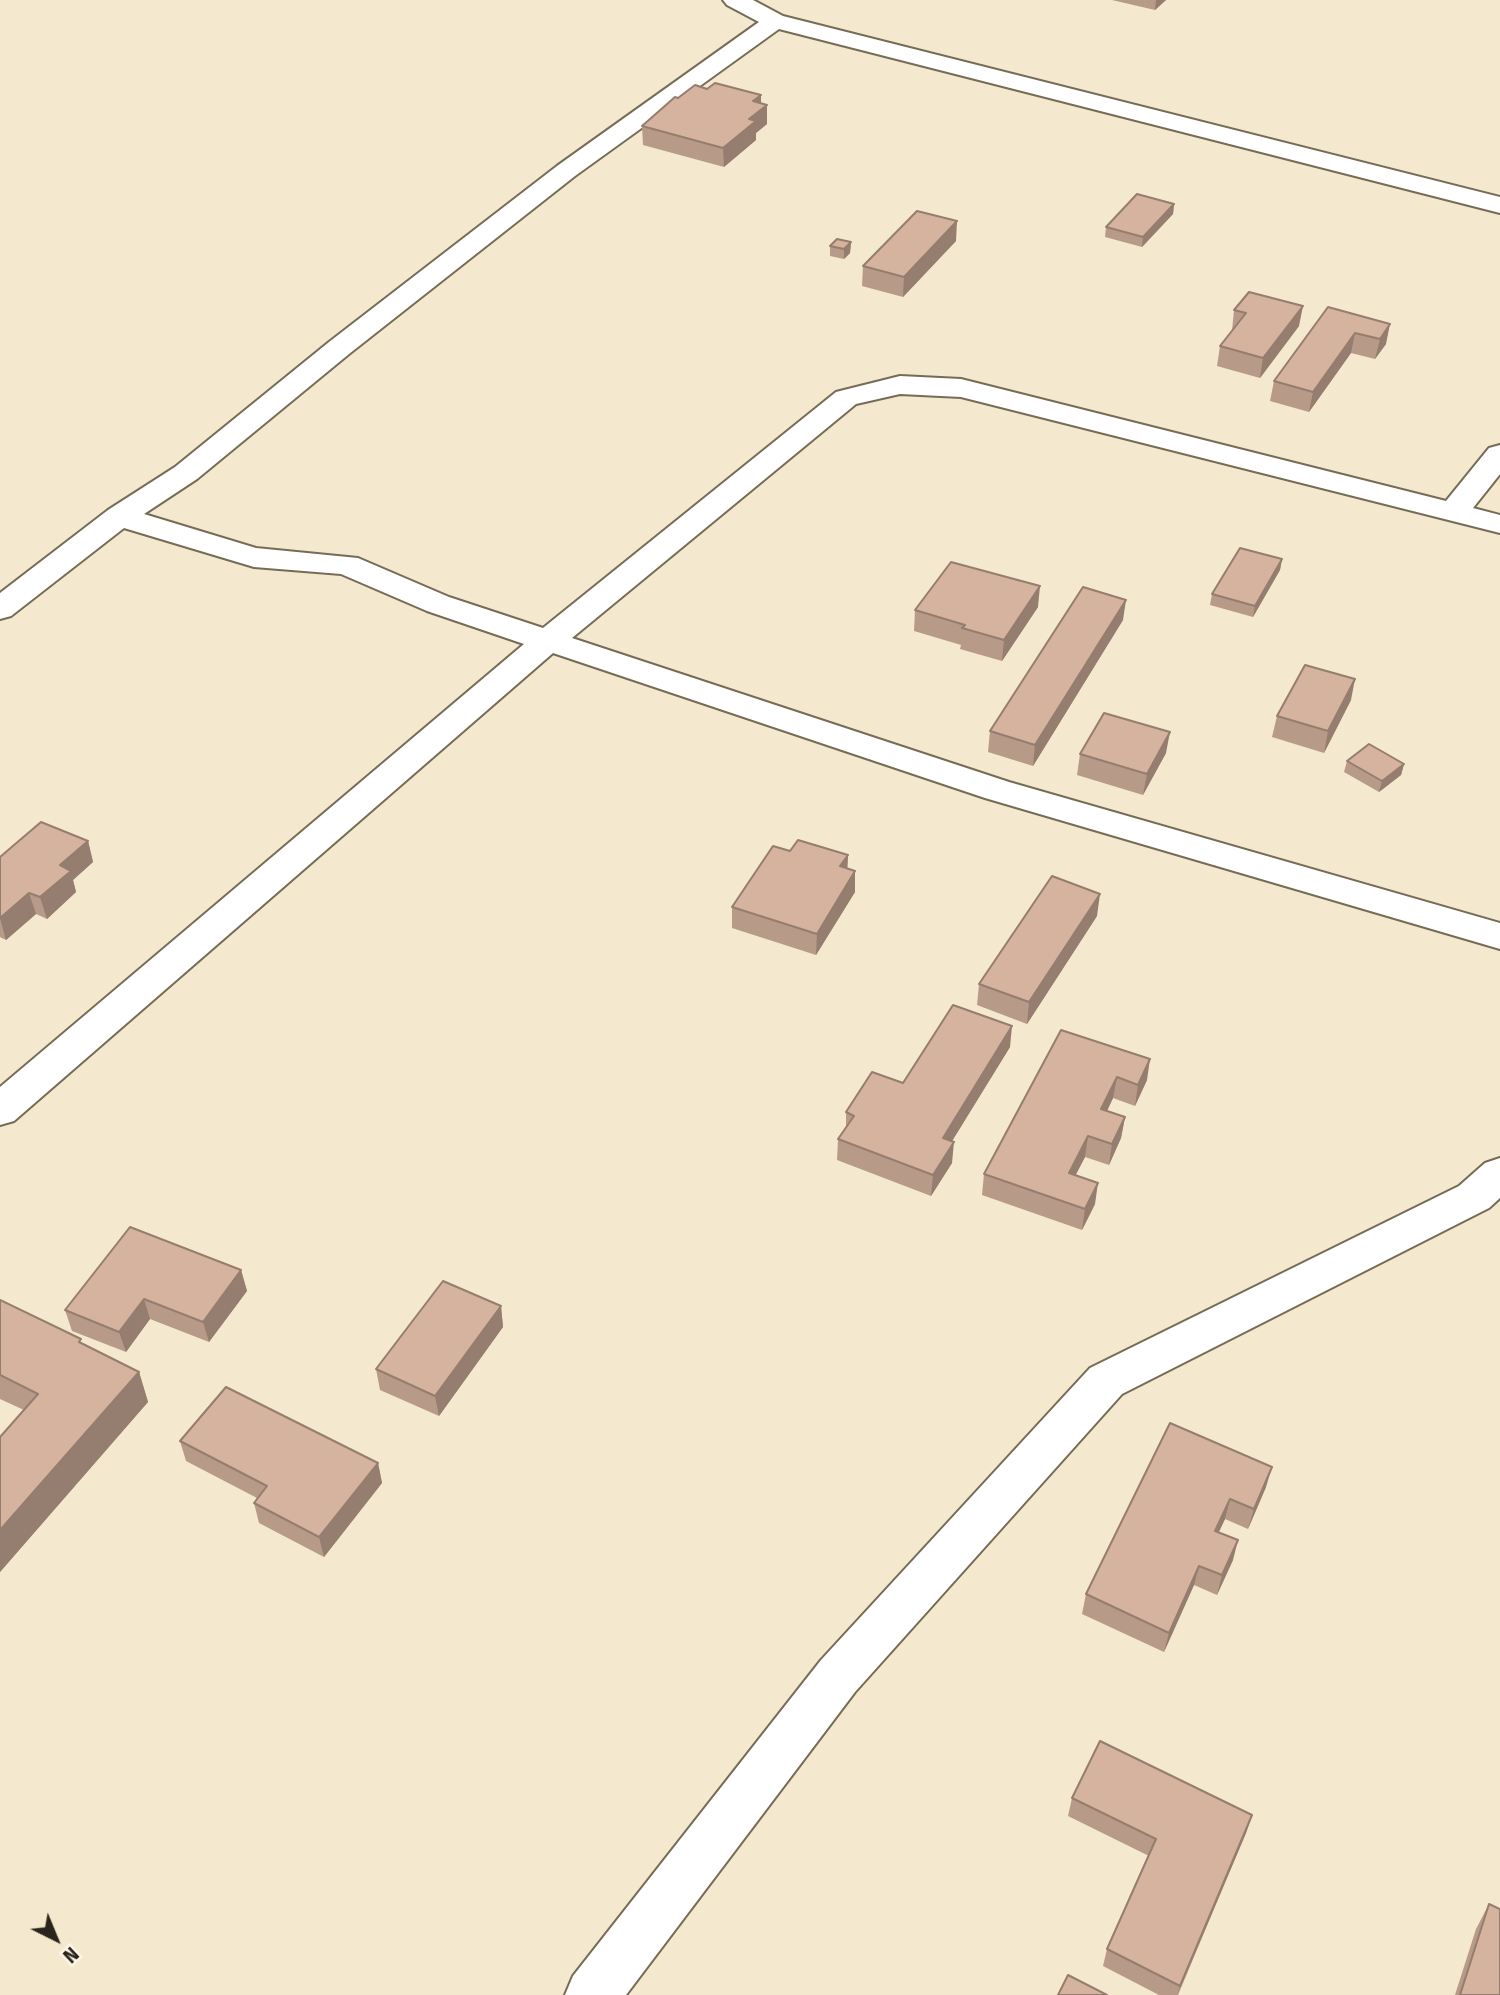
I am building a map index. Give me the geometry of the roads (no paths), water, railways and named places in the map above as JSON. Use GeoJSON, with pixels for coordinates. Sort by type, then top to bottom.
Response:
{"type":"FeatureCollection","features":[{"type":"Feature","properties":{"kind":"street"},"geometry":{"type":"LineString","coordinates":[[735,0],[775,21],[1500,205]]}},
{"type":"Feature","properties":{"kind":"street"},"geometry":{"type":"LineString","coordinates":[[0,608],[119,517],[186,473],[566,171],[775,21]]}},
{"type":"Feature","properties":{"kind":"street"},"geometry":{"type":"LineString","coordinates":[[0,1110],[550,639],[846,398],[900,385],[961,388],[1500,524]]}},
{"type":"Feature","properties":{"kind":"street"},"geometry":{"type":"LineString","coordinates":[[1452,512],[1500,454]]}},
{"type":"Feature","properties":{"kind":"street"},"geometry":{"type":"LineString","coordinates":[[119,517],[254,557],[346,565],[438,604],[550,639],[997,790],[1500,936]]}},
{"type":"Feature","properties":{"kind":"street"},"geometry":{"type":"LineString","coordinates":[[592,1995],[838,1676],[1106,1381],[1474,1197],[1500,1174]]}}]}
